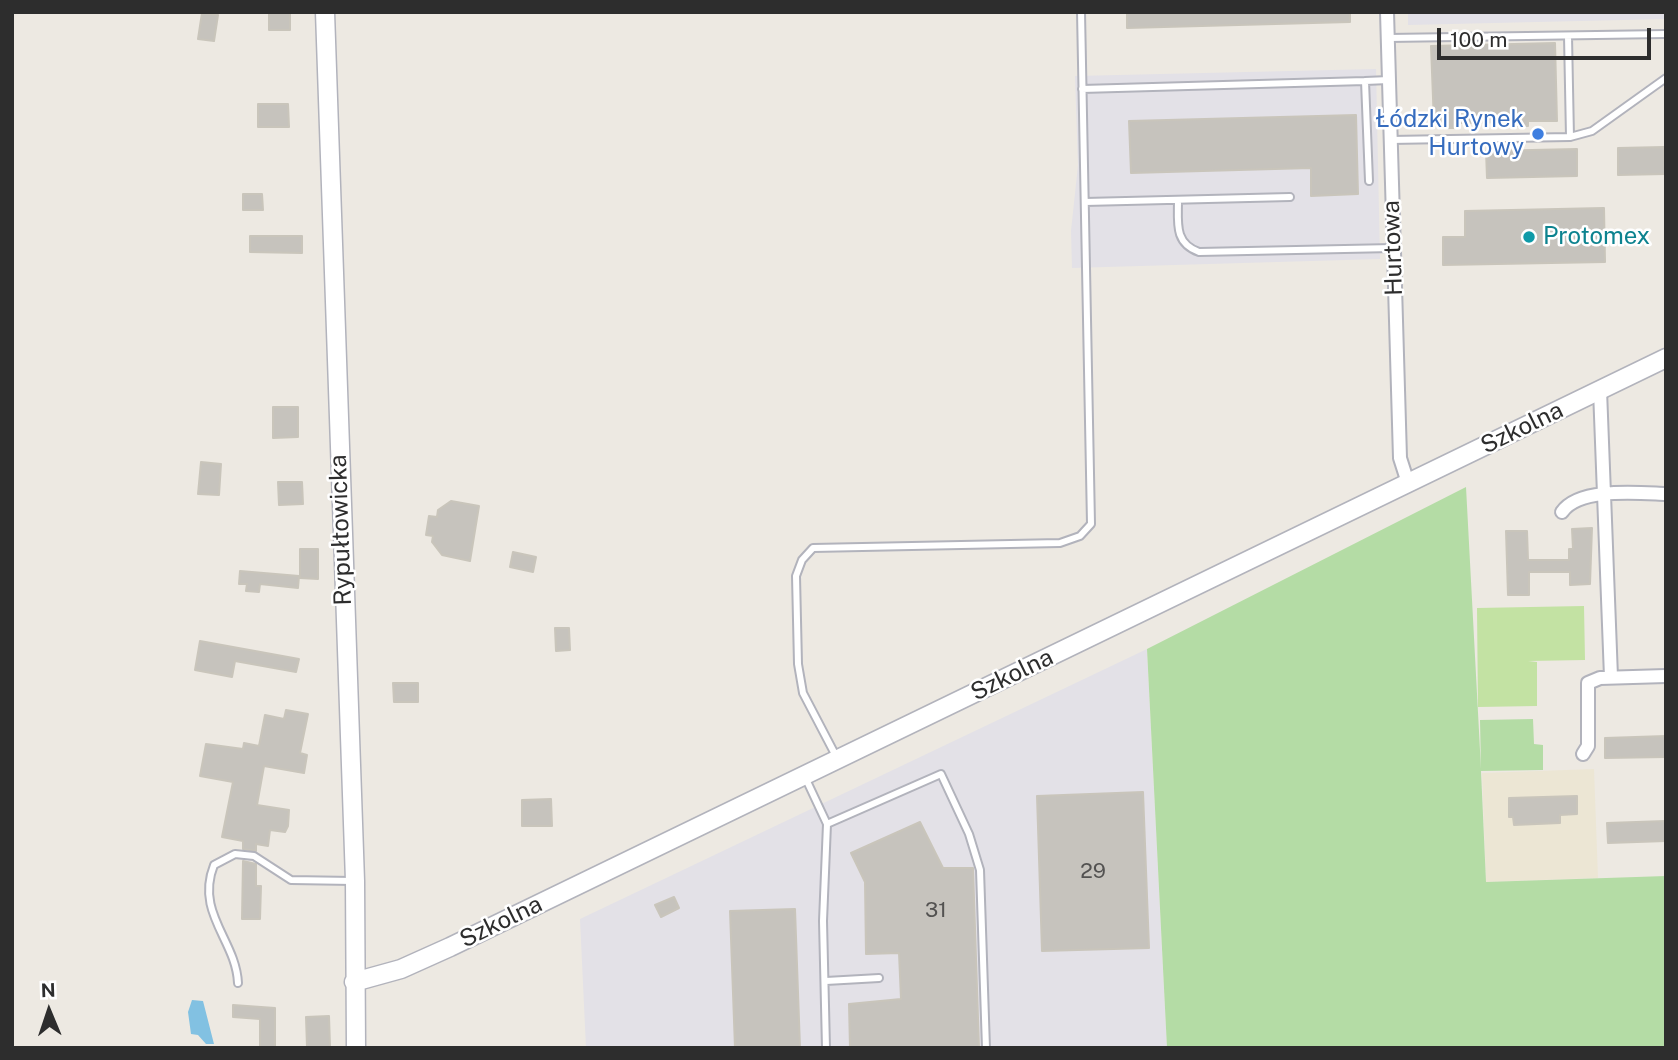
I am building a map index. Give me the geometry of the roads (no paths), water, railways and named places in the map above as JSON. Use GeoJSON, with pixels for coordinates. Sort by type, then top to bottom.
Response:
{"type":"FeatureCollection","features":[{"type":"Feature","properties":{"kind":"street","name":"Rypułtowicka"},"geometry":{"type":"LineString","coordinates":[[325,12],[355,881],[356,1048]]}},
{"type":"Feature","properties":{"kind":"street","name":"Hurtowa"},"geometry":{"type":"LineString","coordinates":[[1387,12],[1401,458],[1408,483]]}},
{"type":"Feature","properties":{"kind":"street","name":"Szkolna"},"geometry":{"type":"LineString","coordinates":[[354,982],[401,969],[1666,358]]}},
{"type":"Feature","properties":{"kind":"street"},"geometry":{"type":"LineString","coordinates":[[1600,390],[1611,677]]}},
{"type":"Feature","properties":{"kind":"street"},"geometry":{"type":"LineString","coordinates":[[1562,512],[1569,502],[1603,494],[1666,494]]}},
{"type":"Feature","properties":{"kind":"street"},"geometry":{"type":"LineString","coordinates":[[1583,754],[1588,746],[1588,683],[1593,679],[1611,677],[1666,676]]}},
{"type":"Feature","properties":{"kind":"lane"},"geometry":{"type":"LineString","coordinates":[[837,760],[803,693],[798,664],[796,576],[802,560],[813,548],[1060,543],[1080,536],[1091,524],[1081,12]]}},
{"type":"Feature","properties":{"kind":"lane"},"geometry":{"type":"LineString","coordinates":[[1388,38],[1666,34]]}},
{"type":"Feature","properties":{"kind":"lane"},"geometry":{"type":"LineString","coordinates":[[1568,36],[1570,136]]}},
{"type":"Feature","properties":{"kind":"lane"},"geometry":{"type":"LineString","coordinates":[[1390,140],[1570,136],[1592,131],[1666,78]]}},
{"type":"Feature","properties":{"kind":"lane"},"geometry":{"type":"LineString","coordinates":[[1082,89],[1389,80]]}},
{"type":"Feature","properties":{"kind":"lane"},"geometry":{"type":"LineString","coordinates":[[1365,81],[1369,181]]}},
{"type":"Feature","properties":{"kind":"lane"},"geometry":{"type":"LineString","coordinates":[[1085,202],[1290,197]]}},
{"type":"Feature","properties":{"kind":"lane"},"geometry":{"type":"LineString","coordinates":[[1178,200],[1181,239],[1188,248],[1199,252],[1393,248]]}},
{"type":"Feature","properties":{"kind":"lane"},"geometry":{"type":"LineString","coordinates":[[827,824],[941,774],[970,834],[980,870],[986,1048]]}},
{"type":"Feature","properties":{"kind":"lane"},"geometry":{"type":"LineString","coordinates":[[805,776],[827,824],[823,920],[827,981],[826,1048]]}},
{"type":"Feature","properties":{"kind":"lane"},"geometry":{"type":"LineString","coordinates":[[238,983],[237,967],[213,918],[208,878],[214,864],[235,854],[254,856],[291,880],[355,881]]}},
{"type":"Feature","properties":{"kind":"lane"},"geometry":{"type":"LineString","coordinates":[[827,981],[879,978]]}},
{"type":"Feature","properties":{"kind":"water"},"geometry":{"type":"Polygon","coordinates":[[[192,1000],[203,1001],[214,1044],[206,1044],[198,1035],[191,1034],[188,1012],[192,1000]]]}},
{"type":"Feature","properties":{"kind":"place","name":"Łódzki Rynek Hurtowy"},"geometry":{"type":"Point","coordinates":[1538,134]}},
{"type":"Feature","properties":{"kind":"place","name":"Protomex"},"geometry":{"type":"Point","coordinates":[1529,237]}}]}
